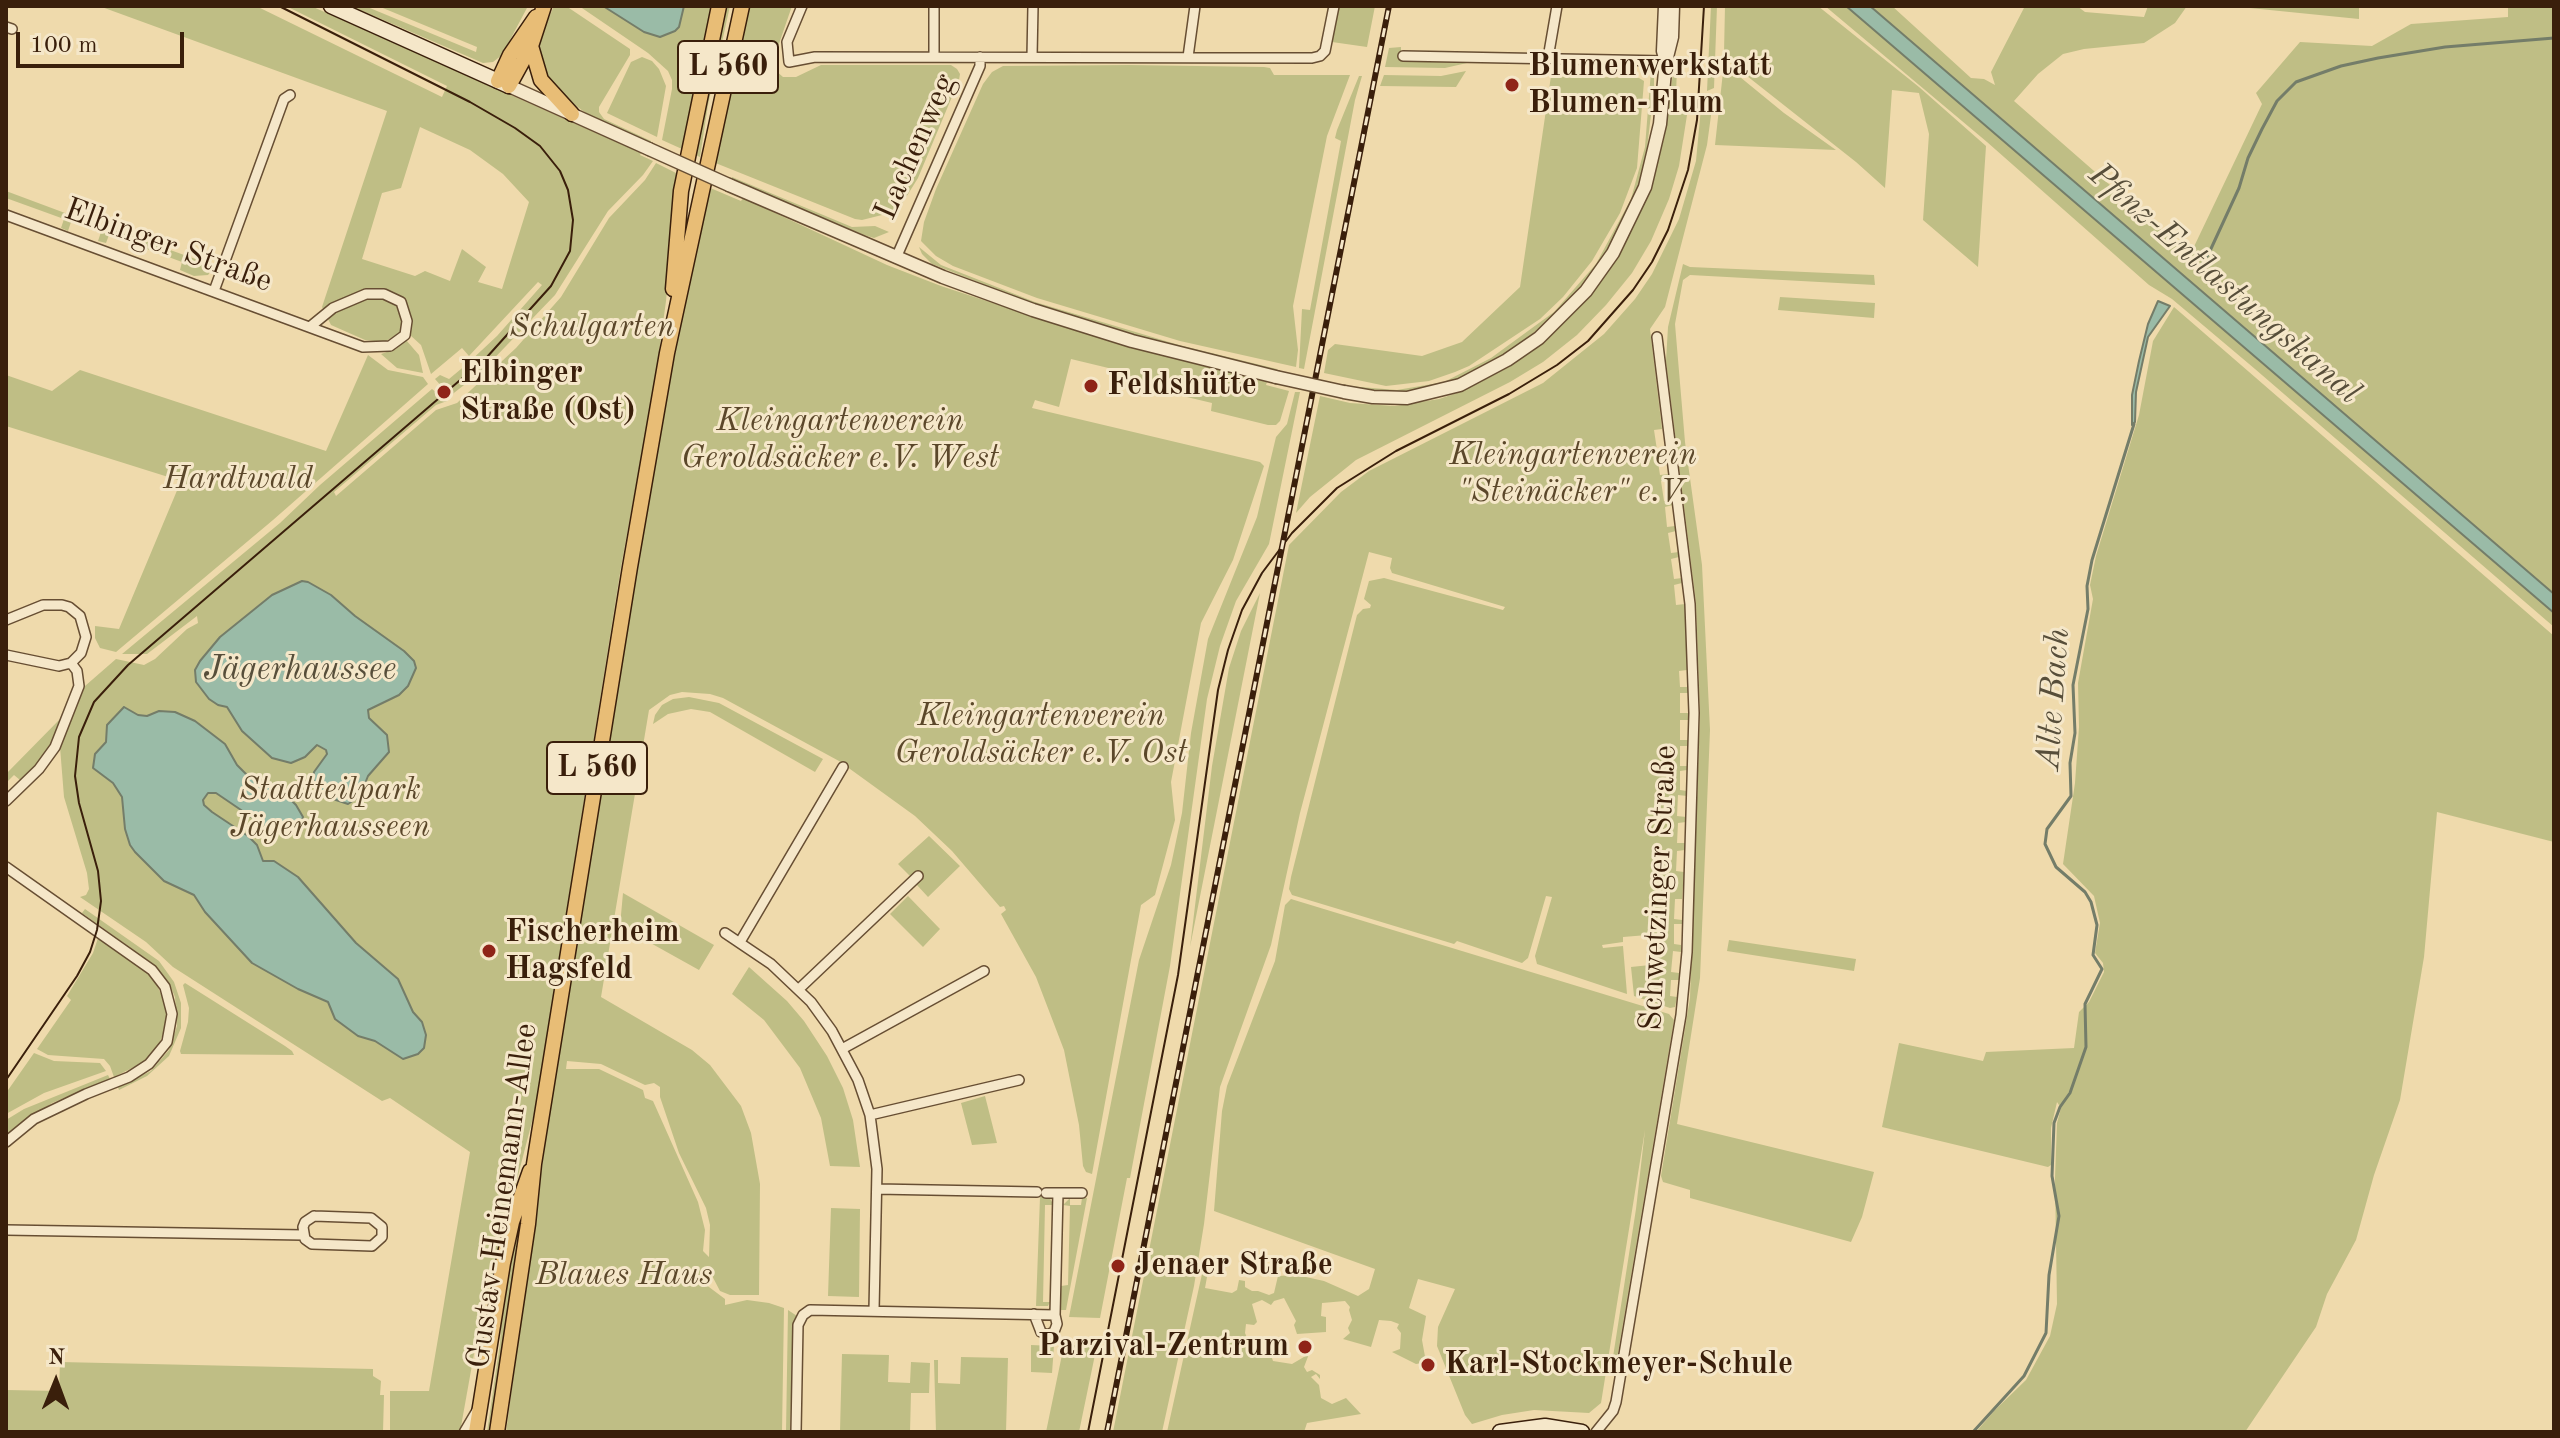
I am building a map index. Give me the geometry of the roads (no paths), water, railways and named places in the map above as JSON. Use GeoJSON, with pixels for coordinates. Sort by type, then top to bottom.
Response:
{"type":"FeatureCollection","features":[{"type":"Feature","properties":{"kind":"main road"},"geometry":{"type":"LineString","coordinates":[[331,6],[503,84]]}},
{"type":"Feature","properties":{"kind":"main road","name":"Gustav-Heinemann-Allee"},"geometry":{"type":"LineString","coordinates":[[667,353],[681,191],[719,6]]}},
{"type":"Feature","properties":{"kind":"main road","name":"Gustav-Heinemann-Allee"},"geometry":{"type":"LineString","coordinates":[[497,1432],[534,1164],[630,567],[667,353],[742,6]]}},
{"type":"Feature","properties":{"kind":"main road"},"geometry":{"type":"LineString","coordinates":[[503,84],[510,55],[542,8]]}},
{"type":"Feature","properties":{"kind":"main road"},"geometry":{"type":"LineString","coordinates":[[503,84],[531,46],[542,8]]}},
{"type":"Feature","properties":{"kind":"main road"},"geometry":{"type":"LineString","coordinates":[[531,46],[541,80],[572,114]]}},
{"type":"Feature","properties":{"kind":"main road","name":"Gustav-Heinemann-Allee"},"geometry":{"type":"LineString","coordinates":[[476,1432],[491,1326],[512,1222],[524,1183],[534,1164]]}},
{"type":"Feature","properties":{"kind":"main road"},"geometry":{"type":"LineString","coordinates":[[1500,1432],[1545,1426],[1582,1432]]}},
{"type":"Feature","properties":{"kind":"street","name":"Lachenweg"},"geometry":{"type":"LineString","coordinates":[[802,6],[787,42],[789,62],[815,57],[1312,58],[1325,51],[1334,6]]}},
{"type":"Feature","properties":{"kind":"street","name":"Lachenweg"},"geometry":{"type":"LineString","coordinates":[[934,6],[934,57]]}},
{"type":"Feature","properties":{"kind":"street"},"geometry":{"type":"LineString","coordinates":[[1032,57],[1033,6]]}},
{"type":"Feature","properties":{"kind":"street"},"geometry":{"type":"LineString","coordinates":[[1188,57],[1195,6]]}},
{"type":"Feature","properties":{"kind":"street"},"geometry":{"type":"LineString","coordinates":[[1548,58],[1557,6]]}},
{"type":"Feature","properties":{"kind":"street"},"geometry":{"type":"LineString","coordinates":[[1665,6],[1663,51],[1666,61]]}},
{"type":"Feature","properties":{"kind":"street"},"geometry":{"type":"LineString","coordinates":[[503,84],[896,258],[985,293],[1176,353],[1344,392],[1407,398],[1460,385],[1522,350],[1573,306],[1613,253],[1645,187],[1660,124],[1666,61],[1671,47],[1673,6]]}},
{"type":"Feature","properties":{"kind":"street"},"geometry":{"type":"LineString","coordinates":[[1403,56],[1666,61]]}},
{"type":"Feature","properties":{"kind":"street","name":"Lachenweg"},"geometry":{"type":"LineString","coordinates":[[896,258],[980,66],[980,57]]}},
{"type":"Feature","properties":{"kind":"street"},"geometry":{"type":"LineString","coordinates":[[214,291],[284,99],[290,95]]}},
{"type":"Feature","properties":{"kind":"street","name":"Elbinger Straße"},"geometry":{"type":"LineString","coordinates":[[6,215],[363,347],[390,346],[405,335],[407,321],[401,302],[384,294],[366,294],[333,308],[311,326]]}},
{"type":"Feature","properties":{"kind":"street","name":"Schwetzinger Straße"},"geometry":{"type":"LineString","coordinates":[[1596,1432],[1613,1411],[1616,1402],[1681,1015],[1687,952],[1694,713],[1690,604],[1657,337]]}},
{"type":"Feature","properties":{"kind":"street"},"geometry":{"type":"LineString","coordinates":[[6,620],[53,603],[69,607],[80,616],[84,625],[84,646],[71,663],[51,666],[6,655]]}},
{"type":"Feature","properties":{"kind":"street"},"geometry":{"type":"LineString","coordinates":[[6,801],[39,769],[55,747],[79,686],[77,671],[71,663]]}},
{"type":"Feature","properties":{"kind":"street"},"geometry":{"type":"LineString","coordinates":[[740,942],[843,767]]}},
{"type":"Feature","properties":{"kind":"street"},"geometry":{"type":"LineString","coordinates":[[6,867],[147,965],[165,987],[172,1014],[167,1042],[149,1064],[129,1077],[34,1119],[6,1142]]}},
{"type":"Feature","properties":{"kind":"street"},"geometry":{"type":"LineString","coordinates":[[799,989],[918,876]]}},
{"type":"Feature","properties":{"kind":"street"},"geometry":{"type":"LineString","coordinates":[[725,933],[771,964],[799,989],[821,1015],[858,1080],[870,1115],[876,1150],[874,1310]]}},
{"type":"Feature","properties":{"kind":"street"},"geometry":{"type":"LineString","coordinates":[[842,1049],[984,971]]}},
{"type":"Feature","properties":{"kind":"street"},"geometry":{"type":"LineString","coordinates":[[870,1115],[1019,1080]]}},
{"type":"Feature","properties":{"kind":"street"},"geometry":{"type":"LineString","coordinates":[[877,1189],[1082,1193]]}},
{"type":"Feature","properties":{"kind":"street"},"geometry":{"type":"LineString","coordinates":[[1034,1314],[1039,1330],[1047,1335],[1056,1327],[1058,1193]]}},
{"type":"Feature","properties":{"kind":"street"},"geometry":{"type":"LineString","coordinates":[[6,1230],[303,1235],[315,1245],[368,1246],[379,1241],[383,1232],[379,1222],[371,1218],[314,1216],[305,1222],[303,1235]]}},
{"type":"Feature","properties":{"kind":"street"},"geometry":{"type":"LineString","coordinates":[[796,1432],[798,1325],[810,1310],[1055,1315]]}},
{"type":"Feature","properties":{"kind":"street"},"geometry":{"type":"LineString","coordinates":[[466,1432],[479,1410]]}},
{"type":"Feature","properties":{"kind":"water"},"geometry":{"type":"Polygon","coordinates":[[[603,6],[684,6],[679,27],[660,37],[644,32],[603,6]]]}},
{"type":"Feature","properties":{"kind":"water"},"geometry":{"type":"Polygon","coordinates":[[[1846,6],[1870,6],[2554,594],[2554,613],[1846,6]]]}},
{"type":"Feature","properties":{"kind":"water"},"geometry":{"type":"Polygon","coordinates":[[[2158,301],[2170,306],[2148,337],[2136,392],[2135,422],[2132,425],[2132,395],[2139,361],[2148,324],[2158,301]]]}},
{"type":"Feature","properties":{"kind":"water","name":"Jägerhaussee"},"geometry":{"type":"Polygon","coordinates":[[[302,581],[331,595],[404,651],[414,661],[416,668],[408,686],[399,695],[368,710],[369,718],[387,735],[389,752],[368,776],[360,796],[348,804],[330,798],[319,790],[313,779],[314,772],[327,754],[326,750],[317,745],[305,757],[291,763],[272,758],[242,731],[227,707],[209,699],[196,682],[195,670],[220,637],[272,595],[302,581]]]}},
{"type":"Feature","properties":{"kind":"water","name":"Jägerhaussee"},"geometry":{"type":"Polygon","coordinates":[[[124,707],[138,715],[175,712],[195,721],[225,744],[247,775],[288,797],[296,805],[303,817],[294,832],[287,834],[272,831],[216,793],[208,793],[203,800],[212,812],[257,845],[263,861],[274,861],[298,877],[356,943],[398,979],[426,1035],[424,1048],[418,1054],[403,1059],[375,1041],[358,1036],[335,1019],[328,1002],[252,963],[205,912],[194,895],[164,881],[135,852],[125,829],[122,797],[113,783],[93,768],[95,754],[106,742],[107,725],[124,707]]]}},
{"type":"Feature","properties":{"kind":"waterway","name":"Alte Bach"},"geometry":{"type":"LineString","coordinates":[[2201,266],[2239,188],[2248,158],[2262,129],[2277,101],[2296,82],[2341,66],[2378,58],[2445,47],[2554,38]]}},
{"type":"Feature","properties":{"kind":"waterway","name":"Alte Bach"},"geometry":{"type":"LineString","coordinates":[[1973,1432],[2024,1376],[2046,1333],[2049,1275],[2059,1216],[2052,1176],[2054,1123],[2070,1093],[2086,1047],[2085,1004],[2102,969],[2093,955],[2097,925],[2091,902],[2085,892],[2056,867],[2045,844],[2047,829],[2071,796],[2070,763],[2075,733],[2073,685],[2088,609],[2087,586],[2092,560],[2134,424]]}},
{"type":"Feature","properties":{"kind":"tram line"},"geometry":{"type":"LineString","coordinates":[[6,1080],[77,976],[97,930],[101,901],[98,871],[79,803],[75,776],[79,737],[94,702],[128,665],[487,357],[551,286],[570,251],[573,220],[568,190],[560,171],[540,146],[470,102],[279,6]]}},
{"type":"Feature","properties":{"kind":"tram line"},"geometry":{"type":"LineString","coordinates":[[1088,1432],[1178,975],[1218,690],[1242,610],[1262,573],[1292,533],[1337,488],[1396,451],[1509,394],[1557,365],[1588,341],[1633,290],[1668,230],[1688,170],[1697,120],[1704,6]]}},
{"type":"Feature","properties":{"kind":"railway"},"geometry":{"type":"LineString","coordinates":[[1107,1432],[1389,6]]}},
{"type":"Feature","properties":{"kind":"place","name":"Blumenwerkstatt Blumen-Flum"},"geometry":{"type":"Point","coordinates":[1512,85]}},
{"type":"Feature","properties":{"kind":"place","name":"Feldshütte"},"geometry":{"type":"Point","coordinates":[1091,386]}},
{"type":"Feature","properties":{"kind":"place","name":"Elbinger Straße (Ost)"},"geometry":{"type":"Point","coordinates":[444,392]}},
{"type":"Feature","properties":{"kind":"place","name":"Fischerheim Hagsfeld"},"geometry":{"type":"Point","coordinates":[489,951]}},
{"type":"Feature","properties":{"kind":"place","name":"Jenaer Straße"},"geometry":{"type":"Point","coordinates":[1118,1266]}},
{"type":"Feature","properties":{"kind":"place","name":"Parzival-Zentrum"},"geometry":{"type":"Point","coordinates":[1305,1347]}},
{"type":"Feature","properties":{"kind":"place","name":"Karl-Stockmeyer-Schule"},"geometry":{"type":"Point","coordinates":[1428,1365]}},
{"type":"Feature","properties":{"kind":"water label","name":"Pfinz-Entlastungskanal"},"geometry":{"type":"Point","coordinates":[2224,284]}},
{"type":"Feature","properties":{"kind":"park label","name":"Schulgarten"},"geometry":{"type":"Point","coordinates":[592,328]}},
{"type":"Feature","properties":{"kind":"park label","name":"Kleingartenverein Geroldsäcker e.V. West"},"geometry":{"type":"Point","coordinates":[840,440]}},
{"type":"Feature","properties":{"kind":"park label","name":"Kleingartenverein \"Steinäcker\" e.V."},"geometry":{"type":"Point","coordinates":[1573,474]}},
{"type":"Feature","properties":{"kind":"park label","name":"Hardtwald"},"geometry":{"type":"Point","coordinates":[238,480]}},
{"type":"Feature","properties":{"kind":"park label","name":"Kleingartenverein Geroldsäcker e.V. Ost"},"geometry":{"type":"Point","coordinates":[1041,736]}},
{"type":"Feature","properties":{"kind":"park label","name":"Stadtteilpark Jägerhausseen"},"geometry":{"type":"Point","coordinates":[330,810]}},
{"type":"Feature","properties":{"kind":"park label","name":"Blaues Haus"},"geometry":{"type":"Point","coordinates":[624,1276]}}]}
